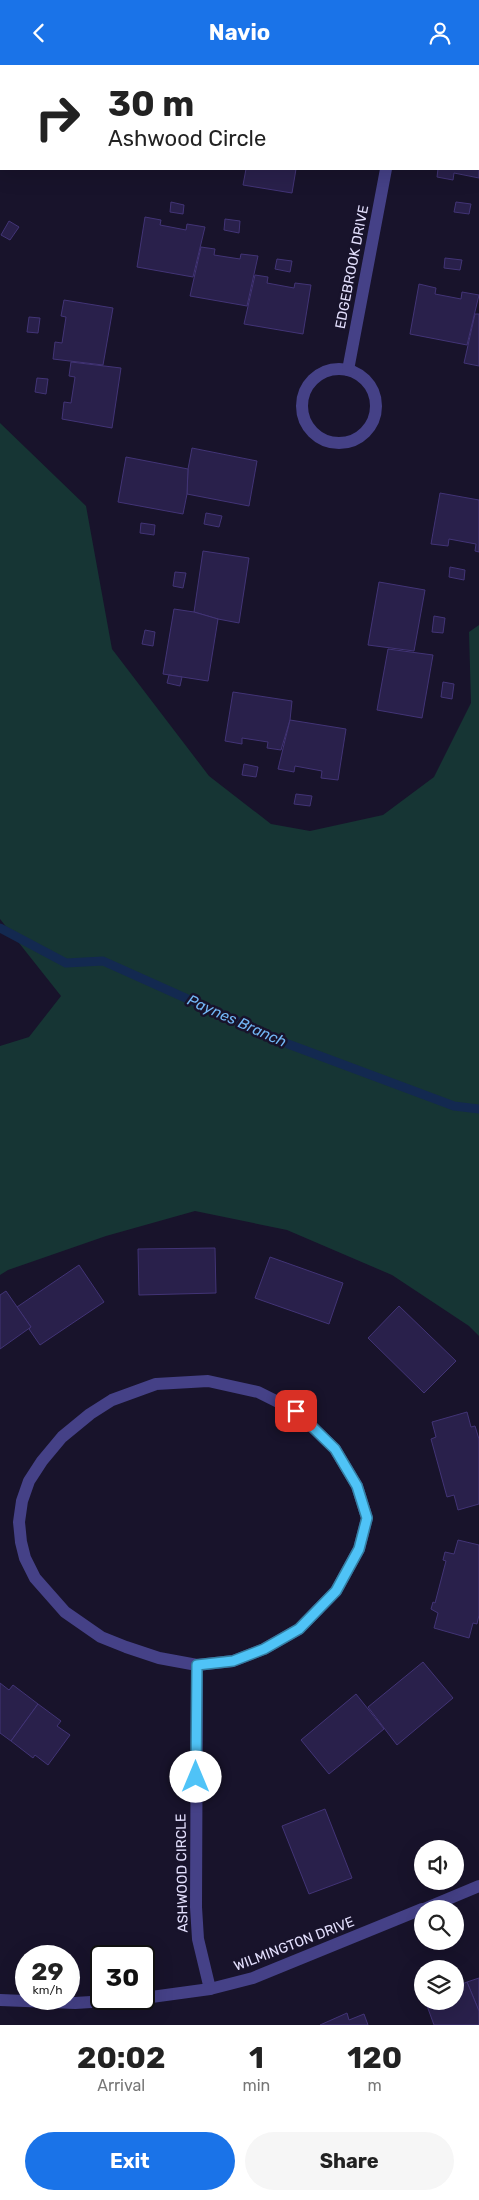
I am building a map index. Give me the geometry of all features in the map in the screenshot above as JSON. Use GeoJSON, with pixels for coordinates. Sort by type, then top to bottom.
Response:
{"type":"FeatureCollection","features":[{"type":"Feature","properties":{"kind":"street","name":"EDGEBROOK DRIVE"},"geometry":{"type":"LineString","coordinates":[[348,370],[386,170]]}},
{"type":"Feature","properties":{"kind":"street"},"geometry":{"type":"LineString","coordinates":[[336,369],[348,370],[359,375],[371,389],[376,406],[374,418],[368,429],[359,438],[347,443],[334,443],[323,439],[313,432],[304,416],[303,398],[315,378],[325,372],[336,369]]}},
{"type":"Feature","properties":{"kind":"street"},"geometry":{"type":"LineString","coordinates":[[208,1381],[258,1392],[296,1411],[335,1449],[357,1486],[367,1518],[359,1549],[336,1591],[299,1629],[264,1649],[233,1661],[197,1665],[159,1658],[101,1637],[65,1612],[35,1578],[21,1542],[19,1521],[22,1501],[29,1481],[42,1461],[62,1437],[90,1414],[112,1401],[156,1384],[208,1381]]}},
{"type":"Feature","properties":{"kind":"street","name":"ASHWOOD CIRCLE"},"geometry":{"type":"LineString","coordinates":[[197,1665],[196,1907],[198,1939],[210,1989]]}},
{"type":"Feature","properties":{"kind":"street","name":"WILMINGTON DRIVE"},"geometry":{"type":"LineString","coordinates":[[445,1900],[479,1886]]}},
{"type":"Feature","properties":{"kind":"street","name":"WILMINGTON DRIVE"},"geometry":{"type":"LineString","coordinates":[[155,1996],[210,1989],[254,1978],[414,1913]]}},
{"type":"Feature","properties":{"kind":"street"},"geometry":{"type":"LineString","coordinates":[[0,2000],[90,2002]]}},
{"type":"Feature","properties":{"kind":"green space"},"geometry":{"type":"Polygon","coordinates":[[[0,423],[86,506],[112,649],[209,776],[271,824],[310,831],[383,815],[434,777],[471,703],[469,632],[479,625],[479,1336],[469,1326],[392,1275],[287,1230],[195,1211],[106,1236],[8,1270],[0,1275],[0,1046],[29,1037],[61,996],[0,919],[0,423]]]}},
{"type":"Feature","properties":{"kind":"building"},"geometry":{"type":"Polygon","coordinates":[[[246,170],[296,170],[292,193],[243,185],[246,170]]]}},
{"type":"Feature","properties":{"kind":"building"},"geometry":{"type":"Polygon","coordinates":[[[438,170],[479,170],[479,178],[454,173],[453,180],[437,177],[438,170]]]}},
{"type":"Feature","properties":{"kind":"building"},"geometry":{"type":"Polygon","coordinates":[[[171,202],[184,205],[183,214],[170,212],[171,202]]]}},
{"type":"Feature","properties":{"kind":"building"},"geometry":{"type":"Polygon","coordinates":[[[456,202],[471,204],[469,214],[454,212],[456,202]]]}},
{"type":"Feature","properties":{"kind":"building"},"geometry":{"type":"Polygon","coordinates":[[[145,217],[161,220],[160,225],[186,230],[187,224],[205,227],[193,277],[137,267],[145,217]]]}},
{"type":"Feature","properties":{"kind":"building"},"geometry":{"type":"Polygon","coordinates":[[[225,219],[240,221],[239,233],[224,230],[225,219]]]}},
{"type":"Feature","properties":{"kind":"building"},"geometry":{"type":"Polygon","coordinates":[[[9,221],[19,227],[10,240],[1,235],[9,221]]]}},
{"type":"Feature","properties":{"kind":"building"},"geometry":{"type":"Polygon","coordinates":[[[201,247],[215,249],[214,255],[240,259],[241,254],[258,256],[247,306],[190,296],[201,247]]]}},
{"type":"Feature","properties":{"kind":"building"},"geometry":{"type":"Polygon","coordinates":[[[445,258],[462,260],[460,270],[444,268],[445,258]]]}},
{"type":"Feature","properties":{"kind":"building"},"geometry":{"type":"Polygon","coordinates":[[[277,259],[292,261],[290,272],[275,269],[277,259]]]}},
{"type":"Feature","properties":{"kind":"building"},"geometry":{"type":"Polygon","coordinates":[[[255,275],[268,277],[267,283],[294,288],[295,283],[311,285],[303,334],[244,324],[255,275]]]}},
{"type":"Feature","properties":{"kind":"building"},"geometry":{"type":"Polygon","coordinates":[[[419,284],[436,288],[435,294],[461,299],[462,292],[479,295],[467,345],[410,334],[419,284]]]}},
{"type":"Feature","properties":{"kind":"building"},"geometry":{"type":"Polygon","coordinates":[[[64,300],[113,308],[103,365],[53,359],[55,342],[62,343],[66,317],[61,316],[64,300]]]}},
{"type":"Feature","properties":{"kind":"building"},"geometry":{"type":"Polygon","coordinates":[[[475,314],[479,314],[479,366],[464,363],[475,314]]]}},
{"type":"Feature","properties":{"kind":"building"},"geometry":{"type":"Polygon","coordinates":[[[29,317],[40,318],[38,333],[27,332],[29,317]]]}},
{"type":"Feature","properties":{"kind":"building"},"geometry":{"type":"Polygon","coordinates":[[[71,362],[121,368],[112,428],[62,419],[64,402],[71,403],[75,377],[69,376],[71,362]]]}},
{"type":"Feature","properties":{"kind":"building"},"geometry":{"type":"Polygon","coordinates":[[[37,378],[48,379],[46,394],[35,392],[37,378]]]}},
{"type":"Feature","properties":{"kind":"building"},"geometry":{"type":"Polygon","coordinates":[[[192,448],[257,461],[249,506],[187,494],[188,469],[192,448]]]}},
{"type":"Feature","properties":{"kind":"building"},"geometry":{"type":"Polygon","coordinates":[[[126,457],[188,469],[187,494],[183,514],[118,502],[126,457]]]}},
{"type":"Feature","properties":{"kind":"building"},"geometry":{"type":"Polygon","coordinates":[[[440,493],[479,500],[479,552],[475,551],[476,544],[449,539],[448,546],[431,544],[440,493]]]}},
{"type":"Feature","properties":{"kind":"building"},"geometry":{"type":"Polygon","coordinates":[[[206,513],[222,516],[219,527],[204,524],[206,513]]]}},
{"type":"Feature","properties":{"kind":"building"},"geometry":{"type":"Polygon","coordinates":[[[141,523],[155,525],[154,535],[140,533],[141,523]]]}},
{"type":"Feature","properties":{"kind":"building"},"geometry":{"type":"Polygon","coordinates":[[[203,551],[249,558],[239,623],[194,612],[203,551]]]}},
{"type":"Feature","properties":{"kind":"building"},"geometry":{"type":"Polygon","coordinates":[[[450,567],[465,570],[464,580],[449,577],[450,567]]]}},
{"type":"Feature","properties":{"kind":"building"},"geometry":{"type":"Polygon","coordinates":[[[175,572],[186,573],[183,588],[173,586],[175,572]]]}},
{"type":"Feature","properties":{"kind":"building"},"geometry":{"type":"Polygon","coordinates":[[[379,582],[425,590],[414,651],[368,645],[379,582]]]}},
{"type":"Feature","properties":{"kind":"building"},"geometry":{"type":"Polygon","coordinates":[[[174,609],[194,612],[218,619],[208,681],[163,674],[174,609]]]}},
{"type":"Feature","properties":{"kind":"building"},"geometry":{"type":"Polygon","coordinates":[[[434,616],[445,618],[443,633],[432,632],[434,616]]]}},
{"type":"Feature","properties":{"kind":"building"},"geometry":{"type":"Polygon","coordinates":[[[145,630],[155,632],[153,646],[142,644],[145,630]]]}},
{"type":"Feature","properties":{"kind":"building"},"geometry":{"type":"Polygon","coordinates":[[[388,649],[433,655],[422,718],[377,710],[388,649]]]}},
{"type":"Feature","properties":{"kind":"building"},"geometry":{"type":"Polygon","coordinates":[[[169,675],[182,677],[180,686],[167,683],[169,675]]]}},
{"type":"Feature","properties":{"kind":"building"},"geometry":{"type":"Polygon","coordinates":[[[443,682],[454,684],[452,699],[441,697],[443,682]]]}},
{"type":"Feature","properties":{"kind":"building"},"geometry":{"type":"Polygon","coordinates":[[[233,692],[292,701],[290,720],[281,750],[267,748],[268,742],[242,738],[242,744],[225,741],[233,692]]]}},
{"type":"Feature","properties":{"kind":"building"},"geometry":{"type":"Polygon","coordinates":[[[290,720],[346,729],[338,780],[321,778],[322,771],[295,766],[294,772],[278,769],[290,720]]]}},
{"type":"Feature","properties":{"kind":"building"},"geometry":{"type":"Polygon","coordinates":[[[244,764],[258,767],[256,777],[242,775],[244,764]]]}},
{"type":"Feature","properties":{"kind":"building"},"geometry":{"type":"Polygon","coordinates":[[[296,794],[312,796],[310,806],[294,804],[296,794]]]}},
{"type":"Feature","properties":{"kind":"building"},"geometry":{"type":"Polygon","coordinates":[[[215,1248],[216,1293],[139,1295],[138,1249],[215,1248]]]}},
{"type":"Feature","properties":{"kind":"building"},"geometry":{"type":"Polygon","coordinates":[[[270,1257],[343,1283],[329,1324],[255,1298],[270,1257]]]}},
{"type":"Feature","properties":{"kind":"building"},"geometry":{"type":"Polygon","coordinates":[[[79,1265],[104,1302],[40,1345],[29,1329],[31,1327],[17,1307],[79,1265]]]}},
{"type":"Feature","properties":{"kind":"building"},"geometry":{"type":"Polygon","coordinates":[[[6,1291],[31,1327],[0,1349],[0,1295],[6,1291]]]}},
{"type":"Feature","properties":{"kind":"building"},"geometry":{"type":"Polygon","coordinates":[[[399,1306],[456,1361],[424,1393],[368,1338],[399,1306]]]}},
{"type":"Feature","properties":{"kind":"building"},"geometry":{"type":"Polygon","coordinates":[[[467,1412],[471,1427],[475,1426],[479,1439],[479,1504],[458,1510],[454,1495],[447,1497],[431,1439],[436,1437],[432,1422],[467,1412]]]}},
{"type":"Feature","properties":{"kind":"building"},"geometry":{"type":"Polygon","coordinates":[[[458,1540],[479,1545],[479,1615],[477,1624],[473,1623],[469,1638],[434,1628],[438,1613],[431,1609],[433,1602],[435,1603],[446,1561],[443,1560],[445,1552],[454,1554],[458,1540]]]}},
{"type":"Feature","properties":{"kind":"building"},"geometry":{"type":"Polygon","coordinates":[[[423,1662],[453,1698],[397,1745],[368,1707],[423,1662]]]}},
{"type":"Feature","properties":{"kind":"building"},"geometry":{"type":"Polygon","coordinates":[[[0,1683],[9,1690],[13,1685],[38,1704],[11,1741],[0,1733],[0,1683]]]}},
{"type":"Feature","properties":{"kind":"building"},"geometry":{"type":"Polygon","coordinates":[[[356,1694],[384,1729],[329,1774],[301,1740],[356,1694]]]}},
{"type":"Feature","properties":{"kind":"building"},"geometry":{"type":"Polygon","coordinates":[[[38,1704],[61,1721],[57,1726],[70,1735],[48,1765],[35,1755],[33,1758],[11,1741],[38,1704]]]}},
{"type":"Feature","properties":{"kind":"building"},"geometry":{"type":"Polygon","coordinates":[[[325,1809],[352,1878],[309,1894],[282,1826],[325,1809]]]}},
{"type":"Feature","properties":{"kind":"building"},"geometry":{"type":"Polygon","coordinates":[[[479,1978],[479,2011],[467,1982],[479,1978]]]}},
{"type":"Feature","properties":{"kind":"building"},"geometry":{"type":"Polygon","coordinates":[[[467,1982],[479,2011],[479,2025],[434,2025],[429,2010],[464,2010],[464,1983],[467,1982]]]}},
{"type":"Feature","properties":{"kind":"building"},"geometry":{"type":"Polygon","coordinates":[[[347,2013],[349,2020],[364,2014],[368,2025],[320,2025],[347,2013]]]}},
{"type":"Feature","properties":{"kind":"waterway","name":"Paynes Branch"},"geometry":{"type":"LineString","coordinates":[[0,928],[66,963],[103,961],[288,1044],[454,1106],[479,1109]]}},
{"type":"Feature","properties":{"kind":"route"},"geometry":{"type":"LineString","coordinates":[[196,1777],[197,1665],[233,1661],[264,1649],[299,1629],[336,1591],[359,1549],[367,1518],[357,1486],[335,1449],[296,1411]]}}]}
